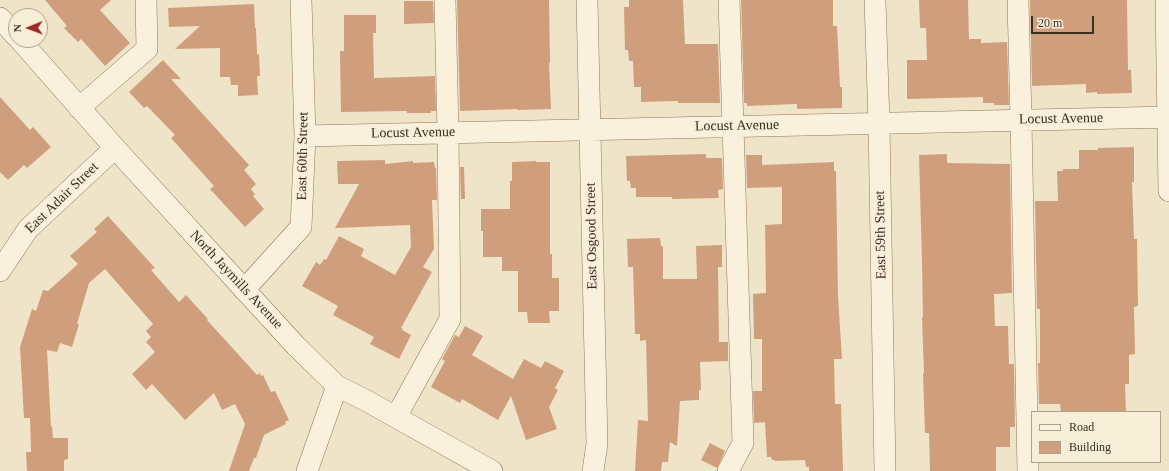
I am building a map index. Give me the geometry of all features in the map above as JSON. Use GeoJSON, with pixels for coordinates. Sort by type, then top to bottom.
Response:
{"type":"FeatureCollection","features":[{"type":"Feature","properties":{"kind":"street"},"geometry":{"type":"LineString","coordinates":[[79,108],[147,49],[146,0]]}},
{"type":"Feature","properties":{"kind":"street","name":"East 60th Street"},"geometry":{"type":"LineString","coordinates":[[244,290],[301,227],[305,136],[301,0]]}},
{"type":"Feature","properties":{"kind":"street"},"geometry":{"type":"LineString","coordinates":[[396,417],[450,319],[445,0]]}},
{"type":"Feature","properties":{"kind":"street","name":"East Osgood Street"},"geometry":{"type":"LineString","coordinates":[[587,0],[597,444],[593,471]]}},
{"type":"Feature","properties":{"kind":"street"},"geometry":{"type":"LineString","coordinates":[[728,471],[743,443],[729,0]]}},
{"type":"Feature","properties":{"kind":"street","name":"East 59th Street"},"geometry":{"type":"LineString","coordinates":[[875,0],[879,123],[885,471]]}},
{"type":"Feature","properties":{"kind":"street"},"geometry":{"type":"LineString","coordinates":[[1018,0],[1028,471]]}},
{"type":"Feature","properties":{"kind":"street"},"geometry":{"type":"LineString","coordinates":[[1166,0],[1169,191]]}},
{"type":"Feature","properties":{"kind":"street"},"geometry":{"type":"LineString","coordinates":[[0,18],[8,27]]}},
{"type":"Feature","properties":{"kind":"street","name":"North Jaymills Avenue"},"geometry":{"type":"LineString","coordinates":[[27,48],[79,108],[244,290],[296,346],[337,386],[492,471]]}},
{"type":"Feature","properties":{"kind":"street","name":"Locust Avenue"},"geometry":{"type":"LineString","coordinates":[[305,136],[1168,117]]}},
{"type":"Feature","properties":{"kind":"street","name":"East Adair Street"},"geometry":{"type":"LineString","coordinates":[[0,271],[28,228],[115,148]]}},
{"type":"Feature","properties":{"kind":"street"},"geometry":{"type":"LineString","coordinates":[[306,471],[337,386]]}},
{"type":"Feature","properties":{"kind":"building"},"geometry":{"type":"Polygon","coordinates":[[[45,0],[111,0],[100,10],[130,43],[105,66],[81,39],[78,42],[64,28],[67,26],[45,0]]]}},
{"type":"Feature","properties":{"kind":"building"},"geometry":{"type":"Polygon","coordinates":[[[457,0],[549,0],[551,109],[460,111],[457,0]]]}},
{"type":"Feature","properties":{"kind":"building"},"geometry":{"type":"Polygon","coordinates":[[[629,0],[683,0],[685,44],[718,44],[720,103],[678,103],[678,101],[641,102],[641,87],[634,87],[633,61],[629,61],[628,50],[625,50],[624,7],[629,7],[629,0]]]}},
{"type":"Feature","properties":{"kind":"building"},"geometry":{"type":"Polygon","coordinates":[[[741,0],[833,0],[833,26],[837,26],[840,87],[842,87],[842,108],[797,109],[797,104],[747,106],[747,103],[744,103],[741,0]]]}},
{"type":"Feature","properties":{"kind":"building"},"geometry":{"type":"Polygon","coordinates":[[[919,0],[968,0],[969,39],[981,39],[981,43],[1007,42],[1009,105],[983,103],[983,97],[907,99],[907,60],[927,60],[926,28],[920,28],[919,0]]]}},
{"type":"Feature","properties":{"kind":"building"},"geometry":{"type":"Polygon","coordinates":[[[1030,0],[1127,0],[1128,70],[1131,70],[1132,93],[1086,93],[1086,84],[1032,86],[1030,0]]]}},
{"type":"Feature","properties":{"kind":"building"},"geometry":{"type":"Polygon","coordinates":[[[404,1],[433,1],[434,23],[404,24],[404,1]]]}},
{"type":"Feature","properties":{"kind":"building"},"geometry":{"type":"Polygon","coordinates":[[[254,4],[257,55],[259,54],[260,76],[257,76],[258,95],[238,96],[238,85],[231,85],[230,77],[220,77],[220,48],[175,49],[200,26],[169,27],[168,8],[254,4]]]}},
{"type":"Feature","properties":{"kind":"building"},"geometry":{"type":"Polygon","coordinates":[[[344,15],[376,15],[376,33],[373,33],[374,78],[435,76],[436,111],[431,111],[431,113],[407,113],[407,111],[341,112],[340,51],[344,51],[344,15]]]}},
{"type":"Feature","properties":{"kind":"building"},"geometry":{"type":"Polygon","coordinates":[[[163,60],[181,79],[171,79],[249,165],[244,170],[256,184],[251,189],[255,194],[253,196],[264,209],[245,227],[210,189],[214,186],[171,138],[175,135],[147,106],[144,108],[129,92],[163,60]]]}},
{"type":"Feature","properties":{"kind":"building"},"geometry":{"type":"Polygon","coordinates":[[[0,97],[30,130],[33,127],[51,147],[27,168],[24,165],[8,180],[0,172],[0,97]]]}},
{"type":"Feature","properties":{"kind":"building"},"geometry":{"type":"Polygon","coordinates":[[[1134,147],[1134,182],[1132,182],[1134,239],[1137,239],[1138,306],[1134,307],[1135,354],[1129,355],[1129,384],[1125,384],[1126,411],[1061,411],[1060,404],[1039,404],[1038,363],[1040,363],[1040,309],[1037,309],[1035,201],[1058,201],[1057,171],[1063,171],[1063,169],[1079,169],[1079,150],[1098,150],[1098,148],[1134,147]]]}},
{"type":"Feature","properties":{"kind":"building"},"geometry":{"type":"Polygon","coordinates":[[[706,154],[706,158],[722,158],[723,189],[718,190],[719,198],[672,199],[672,197],[636,197],[636,188],[631,188],[630,181],[627,181],[626,156],[706,154]]]}},
{"type":"Feature","properties":{"kind":"building"},"geometry":{"type":"Polygon","coordinates":[[[947,154],[947,163],[1010,164],[1012,293],[994,294],[995,326],[1008,326],[1009,364],[1014,364],[1015,427],[1010,427],[1010,447],[996,447],[996,471],[930,471],[929,433],[925,433],[919,155],[947,154]]]}},
{"type":"Feature","properties":{"kind":"building"},"geometry":{"type":"Polygon","coordinates":[[[746,155],[762,155],[762,165],[834,162],[834,171],[836,171],[838,296],[842,359],[834,359],[835,404],[841,404],[843,471],[809,471],[809,467],[806,467],[805,460],[772,460],[771,457],[767,457],[765,422],[754,423],[753,391],[762,391],[762,339],[754,339],[753,294],[766,293],[765,225],[782,224],[782,187],[747,188],[746,155]]]}},
{"type":"Feature","properties":{"kind":"building"},"geometry":{"type":"Polygon","coordinates":[[[385,160],[385,164],[413,161],[413,163],[434,162],[436,168],[437,200],[432,200],[434,249],[423,267],[432,272],[401,328],[411,335],[399,359],[370,344],[374,337],[333,315],[338,306],[302,286],[316,262],[320,265],[324,259],[326,260],[339,236],[364,249],[361,256],[395,275],[411,247],[410,225],[335,228],[359,184],[338,184],[337,161],[385,160]]]}},
{"type":"Feature","properties":{"kind":"building"},"geometry":{"type":"Polygon","coordinates":[[[512,162],[550,162],[550,254],[552,254],[552,278],[559,278],[559,311],[549,311],[550,323],[528,323],[527,312],[518,312],[518,271],[502,271],[502,257],[483,257],[481,209],[510,209],[512,162]]]}},
{"type":"Feature","properties":{"kind":"building"},"geometry":{"type":"Polygon","coordinates":[[[460,167],[464,167],[465,199],[461,199],[460,167]]]}},
{"type":"Feature","properties":{"kind":"building"},"geometry":{"type":"Polygon","coordinates":[[[108,216],[155,268],[151,270],[179,302],[186,295],[257,375],[260,373],[261,376],[263,375],[271,392],[275,391],[289,420],[285,422],[286,424],[264,435],[256,458],[254,458],[249,471],[229,471],[245,424],[235,404],[222,410],[214,393],[185,420],[152,384],[146,390],[132,374],[155,352],[146,342],[151,337],[146,331],[153,324],[105,269],[89,283],[72,347],[60,343],[57,352],[47,350],[51,427],[52,426],[53,438],[68,438],[68,459],[64,460],[64,471],[27,471],[26,452],[31,452],[30,418],[24,418],[20,347],[32,309],[36,311],[43,290],[48,291],[78,264],[70,256],[97,232],[94,229],[108,216]]]}},
{"type":"Feature","properties":{"kind":"building"},"geometry":{"type":"Polygon","coordinates":[[[660,238],[661,246],[663,246],[663,279],[697,279],[696,246],[722,245],[722,267],[718,267],[719,342],[728,342],[728,361],[700,362],[701,390],[699,390],[699,400],[680,401],[677,446],[670,442],[668,462],[662,462],[661,471],[635,471],[638,420],[648,421],[646,340],[640,341],[640,334],[635,334],[633,267],[628,267],[627,239],[660,238]]]}},
{"type":"Feature","properties":{"kind":"building"},"geometry":{"type":"Polygon","coordinates":[[[465,326],[483,336],[472,355],[513,379],[524,359],[541,368],[545,361],[564,371],[555,388],[558,390],[549,407],[557,429],[526,440],[511,396],[498,420],[462,399],[460,403],[431,387],[445,361],[442,359],[455,335],[459,337],[465,326]]]}},
{"type":"Feature","properties":{"kind":"building"},"geometry":{"type":"Polygon","coordinates":[[[710,443],[725,451],[717,468],[701,460],[710,443]]]}}]}
